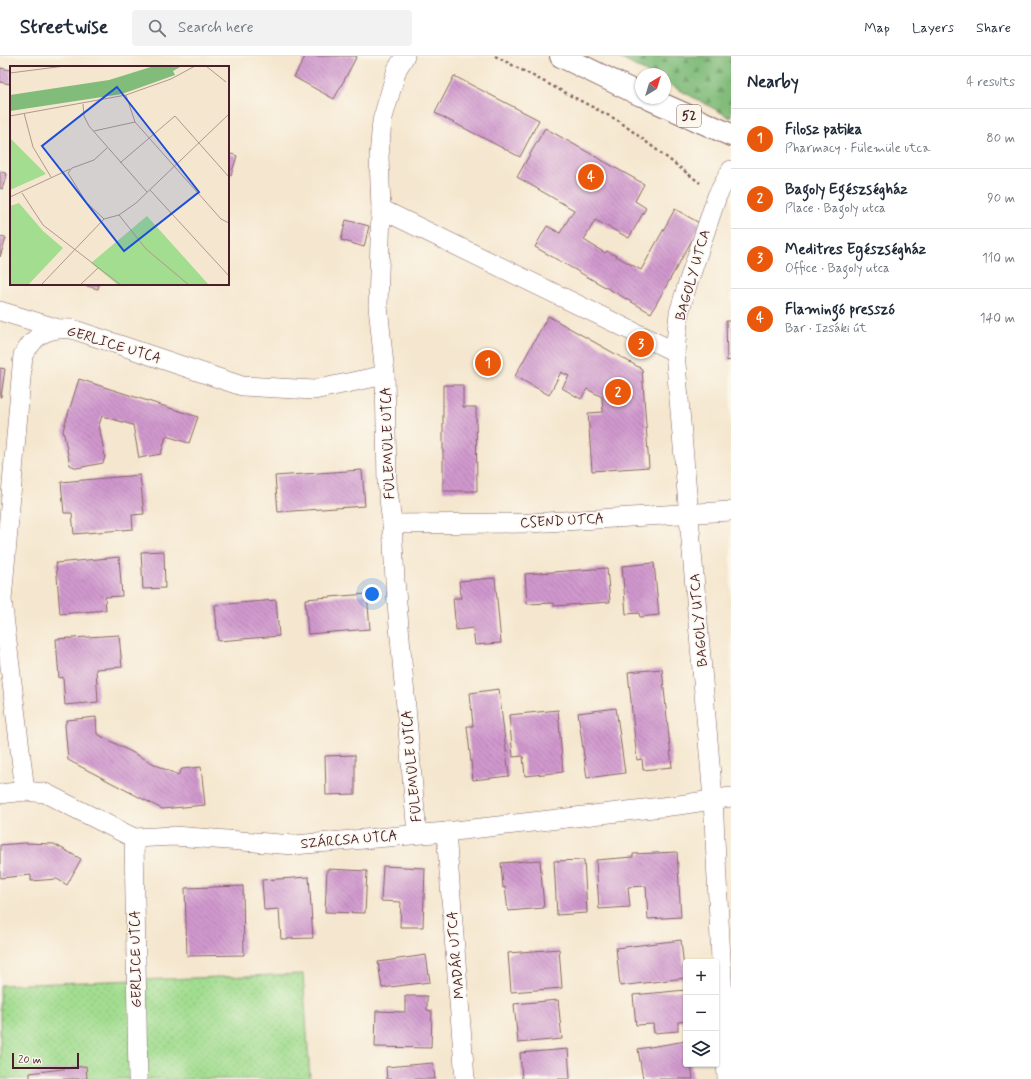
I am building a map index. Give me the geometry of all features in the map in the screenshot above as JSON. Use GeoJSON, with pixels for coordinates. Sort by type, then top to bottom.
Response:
{"type":"FeatureCollection","features":[{"type":"Feature","properties":{"kind":"main road"},"geometry":{"type":"LineString","coordinates":[[561,56],[635,92]]}},
{"type":"Feature","properties":{"kind":"main road","name":"52"},"geometry":{"type":"LineString","coordinates":[[661,104],[731,135]]}},
{"type":"Feature","properties":{"kind":"street","name":"FÜLEMÜLE UTCA"},"geometry":{"type":"LineString","coordinates":[[405,56],[397,69],[382,121],[379,157],[380,208],[378,306],[385,375],[387,482],[392,524],[395,580],[418,834]]}},
{"type":"Feature","properties":{"kind":"street","name":"BAGOLY UTCA"},"geometry":{"type":"LineString","coordinates":[[726,1079],[722,798],[690,514],[675,352],[681,306],[717,196],[731,170]]}},
{"type":"Feature","properties":{"kind":"street"},"geometry":{"type":"LineString","coordinates":[[380,208],[675,352]]}},
{"type":"Feature","properties":{"kind":"street"},"geometry":{"type":"LineString","coordinates":[[0,311],[56,328]]}},
{"type":"Feature","properties":{"kind":"street","name":"GERLICE UTCA"},"geometry":{"type":"LineString","coordinates":[[25,791],[2,600],[23,356],[30,343],[42,334],[56,328],[72,329],[242,386],[314,390],[385,375]]}},
{"type":"Feature","properties":{"kind":"street","name":"CSEND UTCA"},"geometry":{"type":"LineString","coordinates":[[392,524],[530,523],[731,511]]}},
{"type":"Feature","properties":{"kind":"street","name":"SZÁRCSA UTCA"},"geometry":{"type":"LineString","coordinates":[[0,794],[25,791],[45,793],[134,838],[174,836],[294,845],[446,832],[679,805],[722,798]]}},
{"type":"Feature","properties":{"kind":"street","name":"MADÁR UTCA"},"geometry":{"type":"LineString","coordinates":[[446,832],[465,1079]]}},
{"type":"Feature","properties":{"kind":"street","name":"GERLICE UTCA"},"geometry":{"type":"LineString","coordinates":[[134,838],[138,1079]]}},
{"type":"Feature","properties":{"kind":"path"},"geometry":{"type":"LineString","coordinates":[[495,56],[619,121],[717,196]]}},
{"type":"Feature","properties":{"kind":"green space"},"geometry":{"type":"Polygon","coordinates":[[[616,56],[731,56],[731,118],[671,85],[671,68],[639,68],[616,56]]]}},
{"type":"Feature","properties":{"kind":"green space"},"geometry":{"type":"Polygon","coordinates":[[[303,974],[310,1079],[0,1079],[0,985],[303,974]]]}},
{"type":"Feature","properties":{"kind":"building"},"geometry":{"type":"Polygon","coordinates":[[[303,56],[357,56],[334,99],[294,77],[305,57],[303,56]]]}},
{"type":"Feature","properties":{"kind":"building"},"geometry":{"type":"Polygon","coordinates":[[[0,68],[10,70],[10,84],[0,82],[0,68]]]}},
{"type":"Feature","properties":{"kind":"building"},"geometry":{"type":"Polygon","coordinates":[[[454,76],[539,120],[520,157],[435,113],[454,76]]]}},
{"type":"Feature","properties":{"kind":"building"},"geometry":{"type":"Polygon","coordinates":[[[545,128],[644,184],[635,201],[646,208],[629,238],[595,220],[584,240],[605,253],[607,251],[641,270],[675,209],[701,224],[651,313],[535,247],[547,226],[560,233],[574,210],[517,177],[545,128]]]}},
{"type":"Feature","properties":{"kind":"building"},"geometry":{"type":"Polygon","coordinates":[[[229,153],[237,156],[231,175],[229,174],[229,153]]]}},
{"type":"Feature","properties":{"kind":"building"},"geometry":{"type":"Polygon","coordinates":[[[0,171],[7,174],[2,189],[0,188],[0,171]]]}},
{"type":"Feature","properties":{"kind":"building"},"geometry":{"type":"Polygon","coordinates":[[[346,220],[369,226],[364,247],[341,240],[346,220]]]}},
{"type":"Feature","properties":{"kind":"building"},"geometry":{"type":"Polygon","coordinates":[[[0,237],[6,238],[0,257],[0,237]]]}},
{"type":"Feature","properties":{"kind":"building"},"geometry":{"type":"Polygon","coordinates":[[[84,285],[99,285],[98,289],[84,285]]]}},
{"type":"Feature","properties":{"kind":"building"},"geometry":{"type":"Polygon","coordinates":[[[548,316],[642,369],[649,467],[592,471],[588,413],[603,412],[602,397],[587,389],[581,399],[562,388],[569,376],[561,372],[549,395],[515,376],[548,316]]]}},
{"type":"Feature","properties":{"kind":"building"},"geometry":{"type":"Polygon","coordinates":[[[726,321],[731,321],[731,360],[727,361],[726,321]]]}},
{"type":"Feature","properties":{"kind":"building"},"geometry":{"type":"Polygon","coordinates":[[[0,368],[5,369],[1,397],[0,397],[0,368]]]}},
{"type":"Feature","properties":{"kind":"building"},"geometry":{"type":"Polygon","coordinates":[[[79,379],[198,417],[189,443],[166,436],[161,454],[139,458],[133,425],[102,416],[99,425],[105,457],[103,463],[77,468],[70,465],[63,430],[79,379]]]}},
{"type":"Feature","properties":{"kind":"building"},"geometry":{"type":"Polygon","coordinates":[[[443,385],[463,385],[463,407],[476,407],[477,491],[443,491],[443,385]]]}},
{"type":"Feature","properties":{"kind":"building"},"geometry":{"type":"Polygon","coordinates":[[[362,470],[365,506],[278,512],[275,476],[362,470]]]}},
{"type":"Feature","properties":{"kind":"building"},"geometry":{"type":"Polygon","coordinates":[[[140,475],[144,514],[132,515],[133,529],[74,534],[72,513],[64,513],[61,482],[140,475]]]}},
{"type":"Feature","properties":{"kind":"building"},"geometry":{"type":"Polygon","coordinates":[[[164,551],[165,588],[143,589],[141,552],[164,551]]]}},
{"type":"Feature","properties":{"kind":"building"},"geometry":{"type":"Polygon","coordinates":[[[119,557],[122,596],[105,597],[106,610],[60,614],[56,563],[119,557]]]}},
{"type":"Feature","properties":{"kind":"building"},"geometry":{"type":"Polygon","coordinates":[[[654,563],[659,615],[640,617],[639,613],[626,614],[622,566],[654,563]]]}},
{"type":"Feature","properties":{"kind":"building"},"geometry":{"type":"Polygon","coordinates":[[[607,568],[610,602],[554,606],[554,603],[527,604],[525,574],[607,568]]]}},
{"type":"Feature","properties":{"kind":"building"},"geometry":{"type":"Polygon","coordinates":[[[495,578],[501,643],[475,645],[473,628],[456,630],[453,598],[461,598],[459,581],[495,578]]]}},
{"type":"Feature","properties":{"kind":"building"},"geometry":{"type":"Polygon","coordinates":[[[367,594],[370,629],[308,634],[305,599],[367,594]]]}},
{"type":"Feature","properties":{"kind":"building"},"geometry":{"type":"Polygon","coordinates":[[[276,600],[279,636],[218,641],[215,605],[276,600]]]}},
{"type":"Feature","properties":{"kind":"building"},"geometry":{"type":"Polygon","coordinates":[[[119,635],[122,667],[96,669],[98,702],[65,705],[63,677],[59,678],[56,639],[119,635]]]}},
{"type":"Feature","properties":{"kind":"building"},"geometry":{"type":"Polygon","coordinates":[[[662,669],[672,767],[643,770],[642,759],[637,760],[628,672],[662,669]]]}},
{"type":"Feature","properties":{"kind":"building"},"geometry":{"type":"Polygon","coordinates":[[[499,689],[509,776],[473,780],[467,726],[473,726],[470,693],[499,689]]]}},
{"type":"Feature","properties":{"kind":"building"},"geometry":{"type":"Polygon","coordinates":[[[616,708],[625,773],[587,778],[578,713],[616,708]]]}},
{"type":"Feature","properties":{"kind":"building"},"geometry":{"type":"Polygon","coordinates":[[[558,710],[563,772],[525,776],[523,756],[513,757],[509,715],[558,710]]]}},
{"type":"Feature","properties":{"kind":"building"},"geometry":{"type":"Polygon","coordinates":[[[96,717],[97,734],[162,768],[178,775],[182,769],[201,767],[205,805],[162,809],[68,760],[65,725],[67,720],[96,717]]]}},
{"type":"Feature","properties":{"kind":"building"},"geometry":{"type":"Polygon","coordinates":[[[355,755],[355,794],[326,795],[325,756],[355,755]]]}},
{"type":"Feature","properties":{"kind":"building"},"geometry":{"type":"Polygon","coordinates":[[[24,843],[54,844],[81,859],[67,885],[57,879],[31,881],[31,875],[0,878],[0,845],[24,843]]]}},
{"type":"Feature","properties":{"kind":"building"},"geometry":{"type":"Polygon","coordinates":[[[677,852],[681,917],[648,919],[646,886],[628,887],[630,907],[599,909],[596,860],[633,857],[633,854],[677,852]]]}},
{"type":"Feature","properties":{"kind":"building"},"geometry":{"type":"Polygon","coordinates":[[[540,860],[544,908],[508,911],[505,887],[503,888],[501,863],[540,860]]]}},
{"type":"Feature","properties":{"kind":"building"},"geometry":{"type":"Polygon","coordinates":[[[584,860],[587,913],[557,915],[554,861],[584,860]]]}},
{"type":"Feature","properties":{"kind":"building"},"geometry":{"type":"Polygon","coordinates":[[[383,866],[425,868],[423,927],[400,927],[401,902],[381,901],[383,866]]]}},
{"type":"Feature","properties":{"kind":"building"},"geometry":{"type":"Polygon","coordinates":[[[327,869],[367,871],[365,913],[325,912],[327,869]]]}},
{"type":"Feature","properties":{"kind":"building"},"geometry":{"type":"Polygon","coordinates":[[[309,877],[313,938],[281,939],[279,909],[264,910],[262,880],[309,877]]]}},
{"type":"Feature","properties":{"kind":"building"},"geometry":{"type":"Polygon","coordinates":[[[243,886],[244,955],[187,956],[185,888],[243,886]]]}},
{"type":"Feature","properties":{"kind":"building"},"geometry":{"type":"Polygon","coordinates":[[[681,940],[683,978],[620,986],[616,948],[681,940]]]}},
{"type":"Feature","properties":{"kind":"building"},"geometry":{"type":"Polygon","coordinates":[[[559,949],[562,988],[511,992],[508,953],[559,949]]]}},
{"type":"Feature","properties":{"kind":"building"},"geometry":{"type":"Polygon","coordinates":[[[426,955],[430,982],[382,988],[378,962],[426,955]]]}},
{"type":"Feature","properties":{"kind":"building"},"geometry":{"type":"Polygon","coordinates":[[[683,990],[683,1021],[678,1022],[678,1031],[654,1033],[653,1024],[636,1025],[633,995],[683,990]]]}},
{"type":"Feature","properties":{"kind":"building"},"geometry":{"type":"Polygon","coordinates":[[[405,996],[427,996],[427,1010],[432,1011],[431,1048],[375,1047],[376,1011],[405,1012],[405,996]]]}},
{"type":"Feature","properties":{"kind":"building"},"geometry":{"type":"Polygon","coordinates":[[[558,1000],[562,1039],[518,1043],[514,1004],[558,1000]]]}},
{"type":"Feature","properties":{"kind":"building"},"geometry":{"type":"Polygon","coordinates":[[[683,1042],[683,1067],[691,1067],[693,1079],[643,1079],[638,1049],[683,1042]]]}},
{"type":"Feature","properties":{"kind":"building"},"geometry":{"type":"Polygon","coordinates":[[[568,1049],[570,1079],[522,1079],[520,1053],[568,1049]]]}},
{"type":"Feature","properties":{"kind":"building"},"geometry":{"type":"Polygon","coordinates":[[[433,1063],[435,1079],[387,1079],[386,1067],[433,1063]]]}},
{"type":"Feature","properties":{"kind":"building"},"geometry":{"type":"Polygon","coordinates":[[[86,1066],[87,1079],[30,1079],[30,1073],[86,1066]]]}},
{"type":"Feature","properties":{"kind":"place","name":"Flamingó presszó"},"geometry":{"type":"Point","coordinates":[591,177]}},
{"type":"Feature","properties":{"kind":"place","name":"Meditres Egészségház"},"geometry":{"type":"Point","coordinates":[641,344]}},
{"type":"Feature","properties":{"kind":"place","name":"Filosz patika"},"geometry":{"type":"Point","coordinates":[488,363]}},
{"type":"Feature","properties":{"kind":"place","name":"Bagoly Egészségház"},"geometry":{"type":"Point","coordinates":[618,392]}}]}
